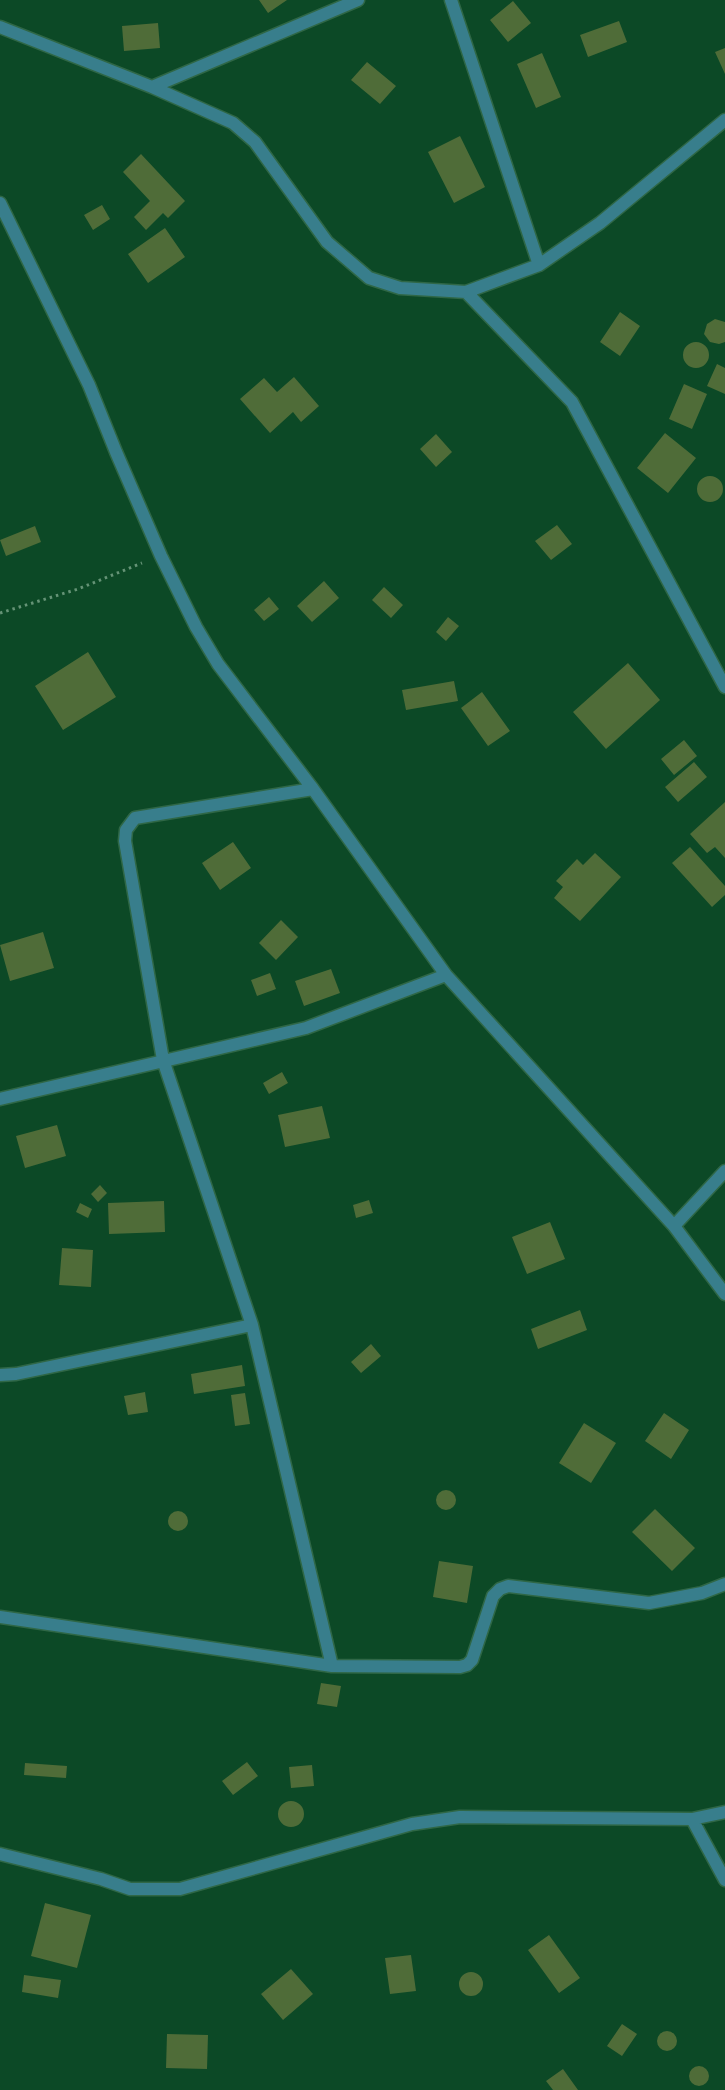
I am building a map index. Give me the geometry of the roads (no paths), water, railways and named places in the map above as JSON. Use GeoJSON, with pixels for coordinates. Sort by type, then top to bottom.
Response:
{"type":"FeatureCollection","features":[{"type":"Feature","properties":{"kind":"street"},"geometry":{"type":"LineString","coordinates":[[152,87],[358,0]]}},
{"type":"Feature","properties":{"kind":"street"},"geometry":{"type":"LineString","coordinates":[[451,0],[539,265]]}},
{"type":"Feature","properties":{"kind":"street"},"geometry":{"type":"LineString","coordinates":[[0,27],[152,87],[233,123],[255,142],[326,242],[369,278],[400,288],[466,292],[539,265],[600,223],[725,120]]}},
{"type":"Feature","properties":{"kind":"street"},"geometry":{"type":"LineString","coordinates":[[0,203],[89,386],[161,556],[196,627],[218,664],[313,789],[446,975],[674,1226],[725,1294]]}},
{"type":"Feature","properties":{"kind":"street"},"geometry":{"type":"LineString","coordinates":[[466,292],[572,402],[725,687]]}},
{"type":"Feature","properties":{"kind":"street"},"geometry":{"type":"LineString","coordinates":[[313,789],[135,818],[126,830],[125,841],[163,1060],[252,1325],[332,1666]]}},
{"type":"Feature","properties":{"kind":"street"},"geometry":{"type":"LineString","coordinates":[[0,1099],[306,1028],[446,975]]}},
{"type":"Feature","properties":{"kind":"street"},"geometry":{"type":"LineString","coordinates":[[674,1226],[725,1171]]}},
{"type":"Feature","properties":{"kind":"street"},"geometry":{"type":"LineString","coordinates":[[0,1375],[16,1374],[252,1325]]}},
{"type":"Feature","properties":{"kind":"street"},"geometry":{"type":"LineString","coordinates":[[0,1617],[332,1666],[460,1667],[467,1665],[472,1660],[493,1596],[500,1589],[508,1586],[649,1603],[674,1600],[702,1593],[725,1584]]}},
{"type":"Feature","properties":{"kind":"street"},"geometry":{"type":"LineString","coordinates":[[0,1854],[101,1879],[130,1889],[180,1889],[412,1824],[460,1817],[692,1819],[725,1812]]}},
{"type":"Feature","properties":{"kind":"street"},"geometry":{"type":"LineString","coordinates":[[692,1819],[725,1880]]}}]}
